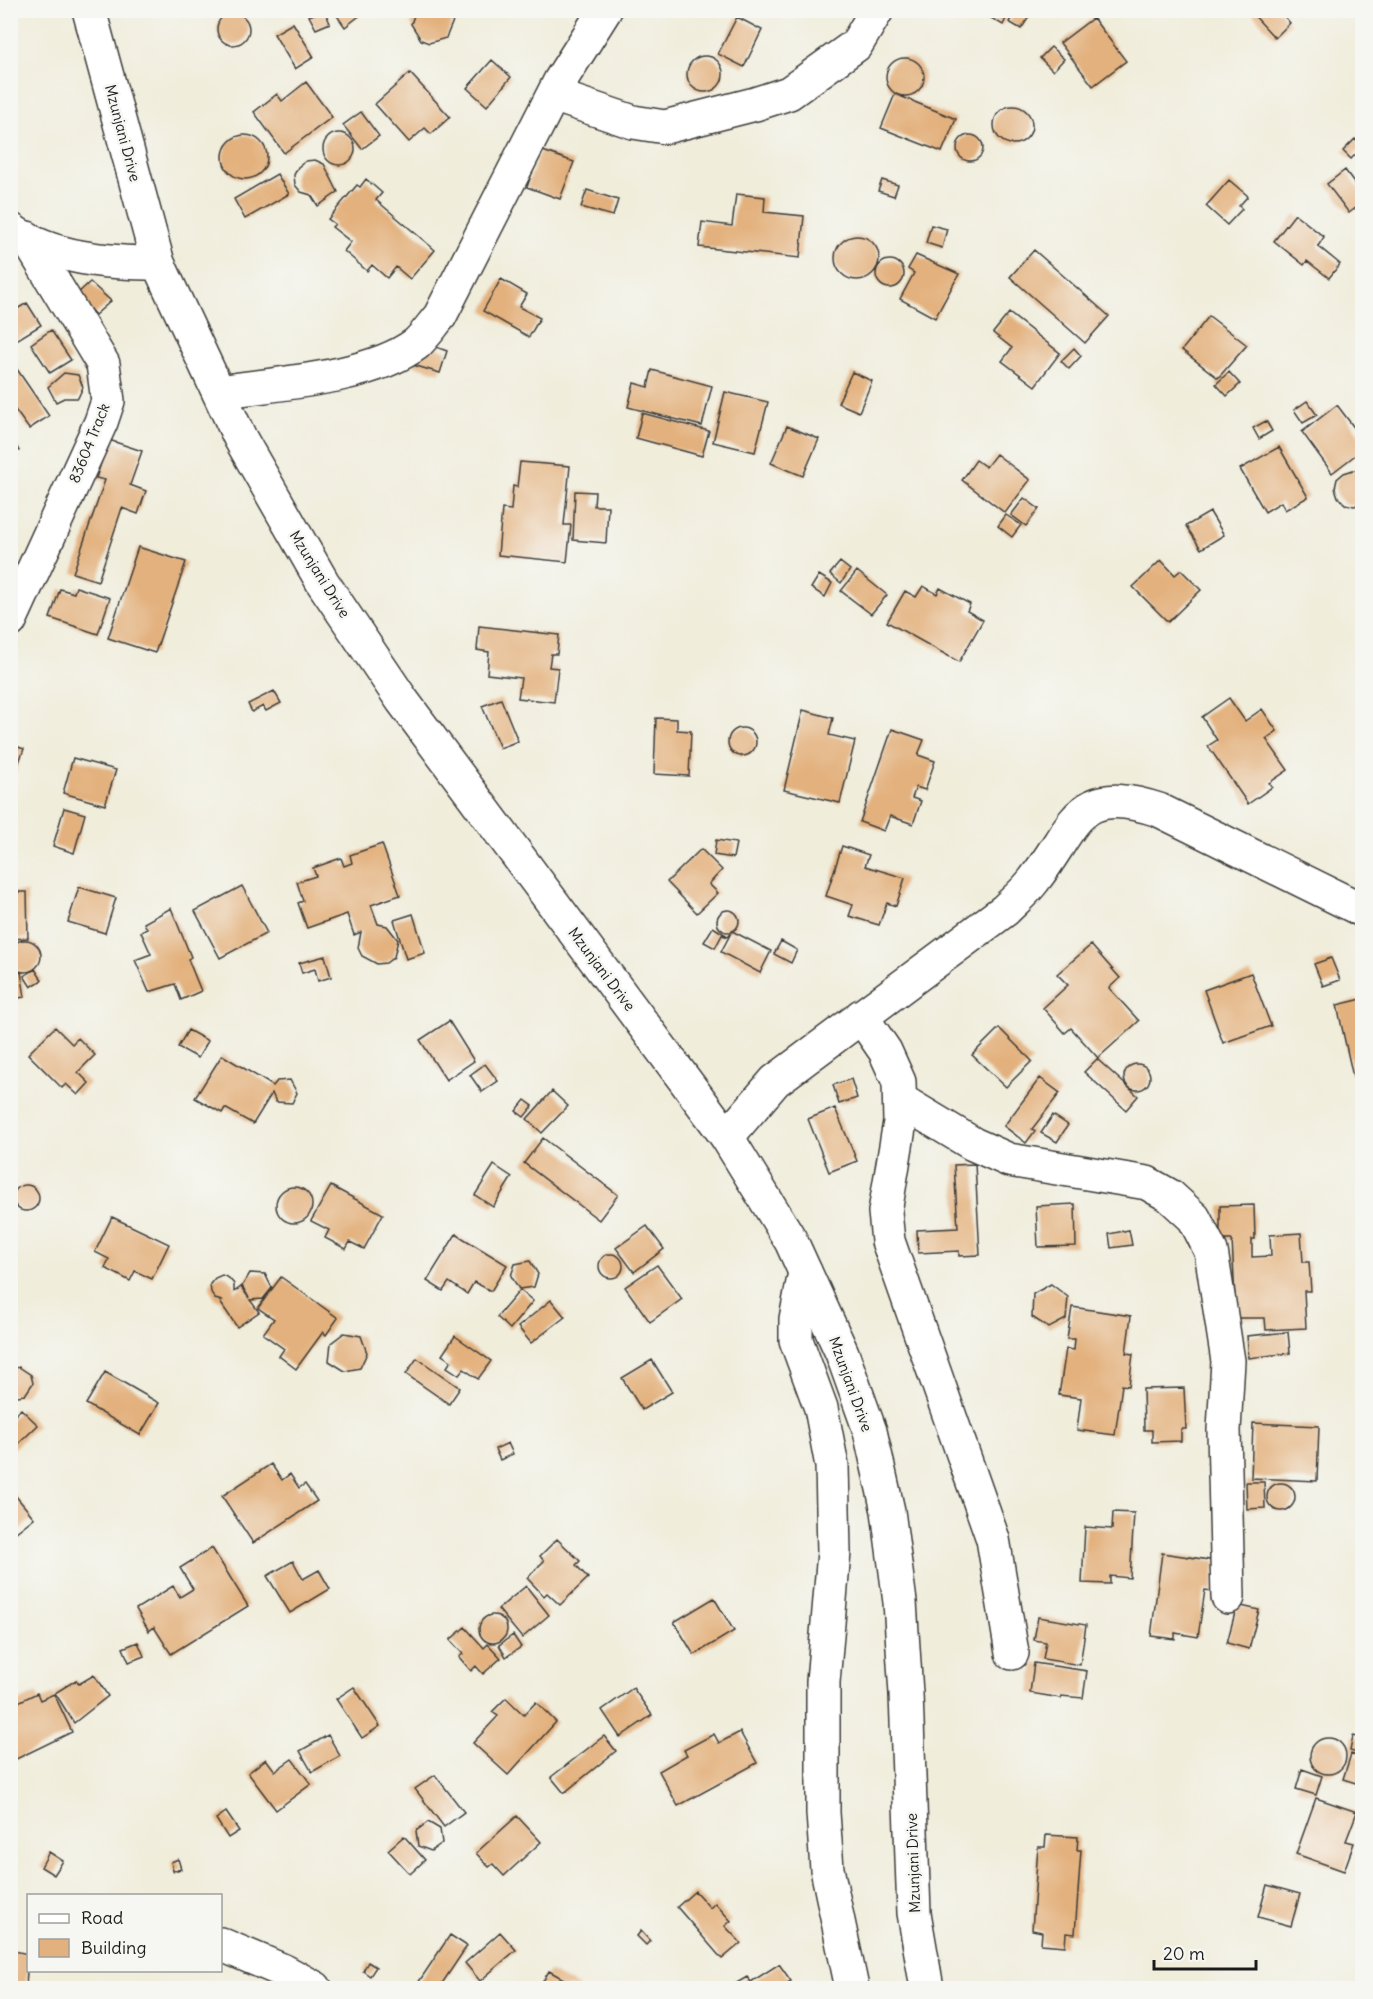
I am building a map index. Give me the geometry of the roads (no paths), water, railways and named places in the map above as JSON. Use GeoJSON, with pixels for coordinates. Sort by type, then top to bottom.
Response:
{"type":"FeatureCollection","features":[{"type":"Feature","properties":{"kind":"street","name":"Mzunjani Drive"},"geometry":{"type":"LineString","coordinates":[[89,10],[158,262],[240,438],[323,583],[402,700],[727,1137],[791,1241],[842,1353],[870,1431],[888,1511],[900,1602],[906,1694],[914,1914],[927,1989]]}},
{"type":"Feature","properties":{"kind":"street"},"geometry":{"type":"LineString","coordinates":[[219,392],[349,372],[385,360],[416,343],[440,316],[553,95],[605,10]]}},
{"type":"Feature","properties":{"kind":"street"},"geometry":{"type":"LineString","coordinates":[[553,95],[633,122],[665,127],[754,104],[789,93],[856,45],[876,10]]}},
{"type":"Feature","properties":{"kind":"street"},"geometry":{"type":"LineString","coordinates":[[19,234],[52,250],[95,259],[158,262]]}},
{"type":"Feature","properties":{"kind":"street","name":"83604 Track"},"geometry":{"type":"LineString","coordinates":[[10,621],[101,422],[108,401],[103,364],[19,234]]}},
{"type":"Feature","properties":{"kind":"street"},"geometry":{"type":"LineString","coordinates":[[727,1137],[775,1081],[1005,910],[1035,880],[1074,820],[1088,807],[1113,800],[1135,802],[1159,810],[1362,910]]}},
{"type":"Feature","properties":{"kind":"street"},"geometry":{"type":"LineString","coordinates":[[861,1016],[895,1069],[900,1100],[900,1122],[885,1212],[888,1241],[993,1539],[1012,1653]]}},
{"type":"Feature","properties":{"kind":"street"},"geometry":{"type":"LineString","coordinates":[[900,1100],[974,1144],[1009,1160],[1148,1183],[1170,1196],[1194,1218],[1211,1251],[1228,1361],[1224,1430],[1228,1597]]}},
{"type":"Feature","properties":{"kind":"street"},"geometry":{"type":"LineString","coordinates":[[805,1272],[796,1320],[796,1340],[821,1408],[832,1466],[834,1552],[823,1682],[823,1813],[828,1869],[852,1989]]}},
{"type":"Feature","properties":{"kind":"street"},"geometry":{"type":"LineString","coordinates":[[222,1945],[284,1971],[315,1989]]}}]}
